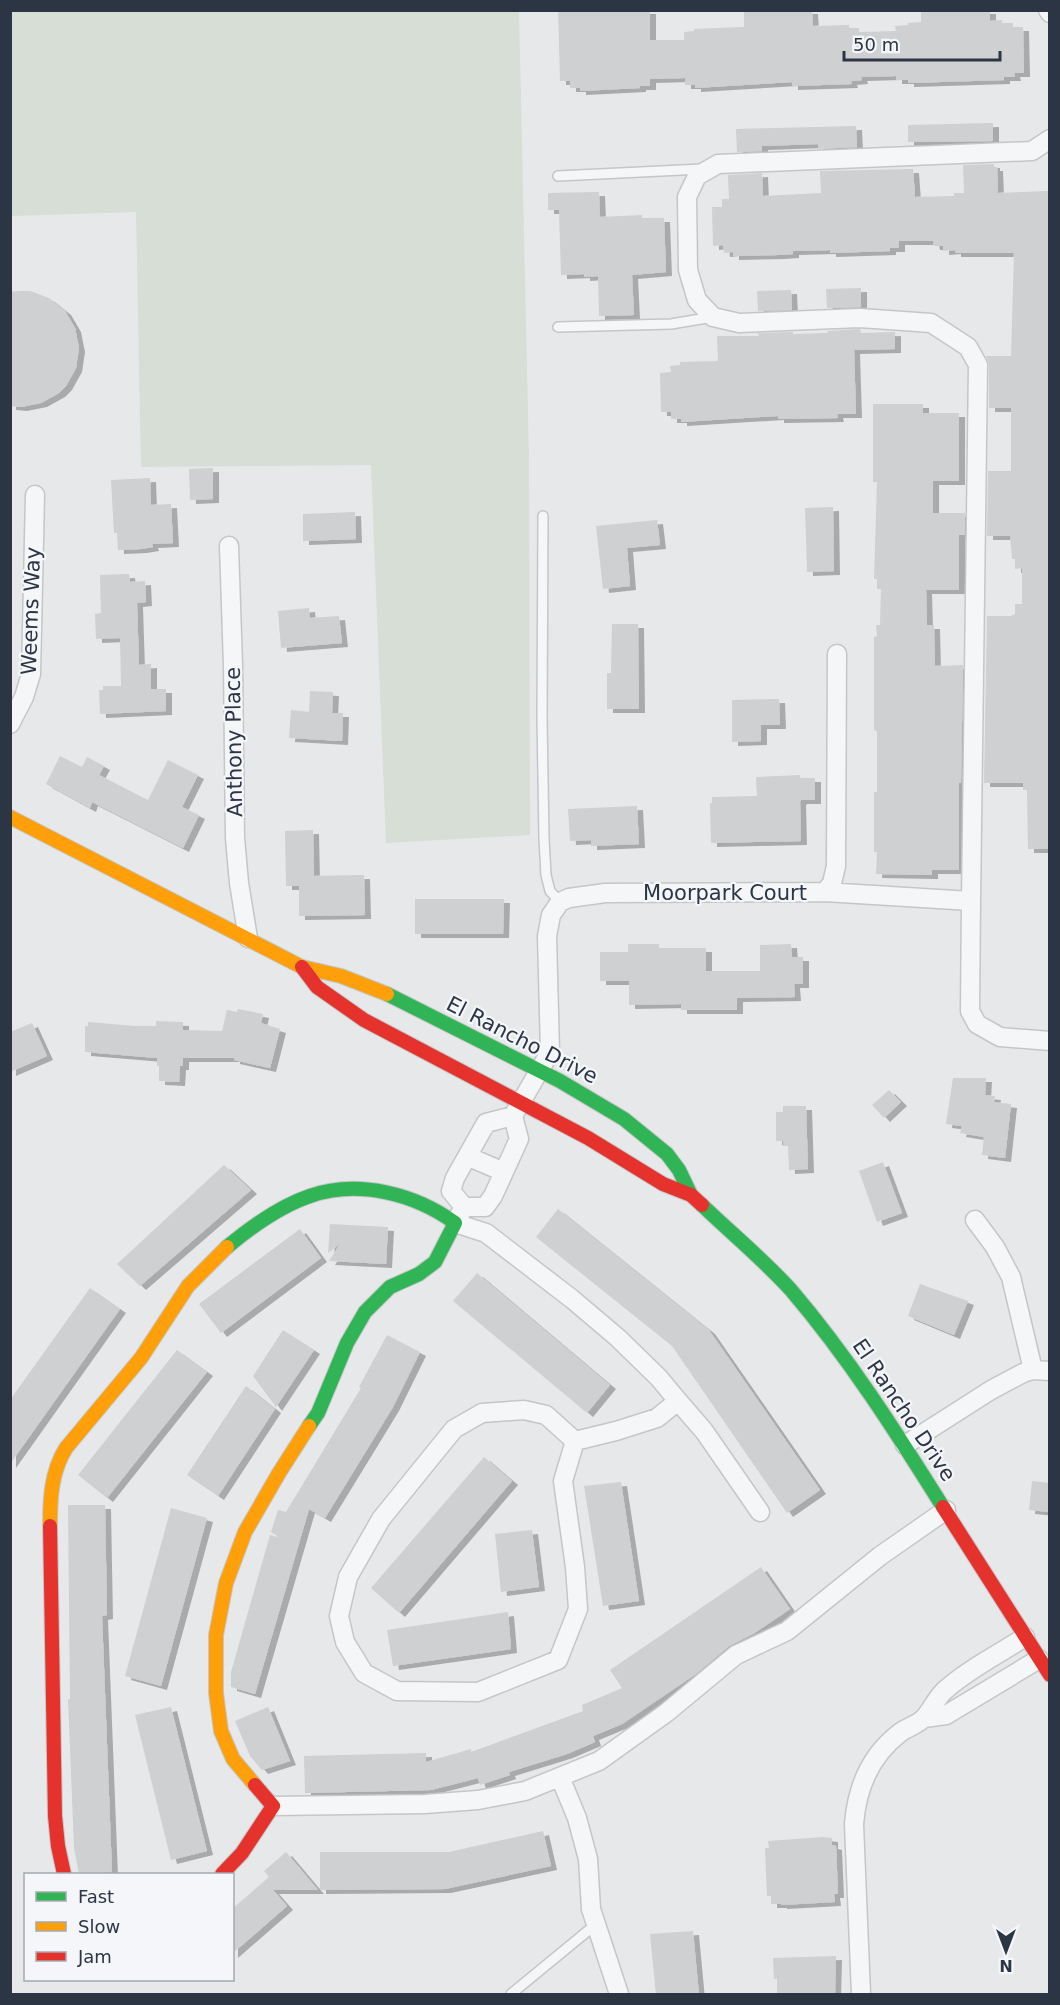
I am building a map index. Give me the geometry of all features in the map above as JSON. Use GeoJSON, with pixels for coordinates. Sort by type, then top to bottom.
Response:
{"type":"FeatureCollection","features":[{"type":"Feature","properties":{"kind":"main road","name":"El Rancho Drive"},"geometry":{"type":"LineString","coordinates":[[10,817],[302,967],[342,977],[372,988],[540,1071],[597,1103],[663,1150],[677,1167],[691,1195],[789,1288],[838,1347],[875,1399],[1050,1675]]}},
{"type":"Feature","properties":{"kind":"main road","name":"El Rancho Drive"},"geometry":{"type":"LineString","coordinates":[[302,967],[317,987],[364,1020],[517,1109],[588,1138],[663,1184],[691,1195]]}},
{"type":"Feature","properties":{"kind":"main road"},"geometry":{"type":"LineString","coordinates":[[64,1873],[58,1851],[56,1814],[51,1522],[53,1478],[57,1464],[69,1443],[142,1357],[192,1281],[243,1234],[300,1200],[325,1191],[374,1191],[398,1194],[459,1215],[435,1262],[420,1274],[390,1287],[365,1312],[348,1343],[318,1413],[279,1473],[245,1532],[226,1583],[216,1635],[216,1693],[221,1731],[232,1759],[273,1806],[242,1853],[224,1873]]}},
{"type":"Feature","properties":{"kind":"street"},"geometry":{"type":"LineString","coordinates":[[1050,139],[1032,151],[718,164],[698,176],[687,197],[688,270],[697,300],[712,317],[739,323],[860,318],[931,323],[969,347],[978,365],[970,1011],[977,1024],[1000,1037],[1050,1041]]}},
{"type":"Feature","properties":{"kind":"street","name":"Weems Way"},"geometry":{"type":"LineString","coordinates":[[10,724],[24,697],[31,674],[35,495]]}},
{"type":"Feature","properties":{"kind":"street","name":"Anthony Place"},"geometry":{"type":"LineString","coordinates":[[229,546],[235,838],[239,883],[248,938]]}},
{"type":"Feature","properties":{"kind":"street","name":"Moorpark Court"},"geometry":{"type":"LineString","coordinates":[[561,902],[569,897],[583,894],[605,893],[825,892],[832,883],[836,866],[837,654]]}},
{"type":"Feature","properties":{"kind":"street"},"geometry":{"type":"LineString","coordinates":[[825,892],[971,901]]}},
{"type":"Feature","properties":{"kind":"street"},"geometry":{"type":"LineString","coordinates":[[561,902],[551,915],[547,936],[550,1052],[517,1109],[486,1124],[455,1178],[452,1191],[459,1215],[572,1299],[618,1338],[659,1378],[704,1431],[759,1512]]}},
{"type":"Feature","properties":{"kind":"street"},"geometry":{"type":"LineString","coordinates":[[459,1215],[485,1207],[493,1196],[519,1139],[517,1109]]}},
{"type":"Feature","properties":{"kind":"street"},"geometry":{"type":"LineString","coordinates":[[469,1157],[504,1172]]}},
{"type":"Feature","properties":{"kind":"street"},"geometry":{"type":"LineString","coordinates":[[904,1445],[990,1390],[1023,1373],[1042,1371],[1011,1277],[995,1247],[975,1220]]}},
{"type":"Feature","properties":{"kind":"street"},"geometry":{"type":"LineString","coordinates":[[575,1441],[657,1418],[678,1401]]}},
{"type":"Feature","properties":{"kind":"street"},"geometry":{"type":"LineString","coordinates":[[524,1410],[546,1415],[575,1441],[563,1481],[575,1567],[578,1609],[558,1660],[478,1692],[397,1691],[364,1673],[345,1642],[339,1616],[348,1577],[381,1519],[454,1429],[482,1413],[524,1410]]}},
{"type":"Feature","properties":{"kind":"street"},"geometry":{"type":"LineString","coordinates":[[273,1806],[425,1804],[478,1800],[525,1791],[599,1761],[666,1713],[736,1655],[787,1631],[880,1556],[946,1510]]}},
{"type":"Feature","properties":{"kind":"street"},"geometry":{"type":"LineString","coordinates":[[924,1718],[946,1689],[1025,1637]]}},
{"type":"Feature","properties":{"kind":"street"},"geometry":{"type":"LineString","coordinates":[[861,1995],[854,1824],[856,1804],[866,1772],[882,1749],[903,1730],[924,1718],[946,1715],[1039,1659]]}},
{"type":"Feature","properties":{"kind":"street"},"geometry":{"type":"LineString","coordinates":[[560,1777],[577,1818],[588,1860],[591,1910],[619,1995]]}},
{"type":"Feature","properties":{"kind":"lane"},"geometry":{"type":"LineString","coordinates":[[558,176],[710,168]]}},
{"type":"Feature","properties":{"kind":"lane"},"geometry":{"type":"LineString","coordinates":[[558,327],[671,324],[712,317]]}},
{"type":"Feature","properties":{"kind":"lane"},"geometry":{"type":"LineString","coordinates":[[543,516],[544,839],[546,875],[550,891],[561,902]]}},
{"type":"Feature","properties":{"kind":"lane"},"geometry":{"type":"LineString","coordinates":[[511,1995],[595,1925]]}},
{"type":"Feature","properties":{"kind":"shaded area"},"geometry":{"type":"Polygon","coordinates":[[[10,11],[519,11],[529,459],[530,835],[386,843],[371,465],[141,467],[136,212],[11,216],[10,11]]]}},
{"type":"Feature","properties":{"kind":"building"},"geometry":{"type":"Polygon","coordinates":[[[558,10],[650,10],[650,40],[684,40],[684,32],[694,31],[694,29],[744,27],[744,10],[812,10],[813,26],[849,25],[849,28],[859,28],[859,32],[896,31],[895,26],[921,22],[921,10],[990,10],[990,21],[1002,20],[1002,23],[1013,23],[1013,27],[1023,27],[1024,73],[1014,73],[1015,77],[1004,77],[1004,80],[908,83],[908,80],[896,80],[896,76],[861,77],[862,80],[851,81],[852,84],[792,86],[792,82],[695,88],[695,85],[685,85],[685,78],[650,79],[650,86],[640,86],[640,88],[580,91],[580,88],[570,88],[570,81],[560,81],[558,10]]]}},
{"type":"Feature","properties":{"kind":"building"},"geometry":{"type":"Polygon","coordinates":[[[993,123],[993,141],[908,142],[908,125],[993,123]]]}},
{"type":"Feature","properties":{"kind":"building"},"geometry":{"type":"Polygon","coordinates":[[[856,126],[857,147],[818,149],[818,144],[762,146],[762,151],[737,152],[736,129],[856,126]]]}},
{"type":"Feature","properties":{"kind":"building"},"geometry":{"type":"Polygon","coordinates":[[[994,164],[994,167],[997,167],[998,193],[1048,191],[1050,194],[1050,849],[1028,849],[1027,790],[1023,790],[1023,783],[984,783],[987,616],[1011,616],[1015,614],[1015,604],[1022,604],[1022,568],[1015,569],[1010,536],[987,536],[988,471],[1011,471],[1011,408],[989,408],[989,365],[986,356],[1011,356],[1014,253],[955,253],[955,250],[943,251],[943,246],[934,246],[933,241],[899,241],[899,248],[890,248],[890,251],[830,253],[830,250],[793,251],[793,254],[778,255],[733,256],[733,252],[724,253],[723,245],[713,246],[712,207],[722,207],[722,199],[729,199],[728,175],[762,173],[763,196],[821,193],[820,171],[913,169],[915,197],[954,196],[954,193],[964,193],[963,165],[994,164]]]}},
{"type":"Feature","properties":{"kind":"building"},"geometry":{"type":"Polygon","coordinates":[[[599,192],[600,217],[642,215],[642,218],[664,218],[666,272],[632,275],[634,315],[599,316],[598,276],[561,275],[559,210],[548,210],[548,193],[599,192]]]}},
{"type":"Feature","properties":{"kind":"building"},"geometry":{"type":"Polygon","coordinates":[[[861,288],[861,307],[827,308],[826,289],[861,288]]]}},
{"type":"Feature","properties":{"kind":"building"},"geometry":{"type":"Polygon","coordinates":[[[791,290],[792,310],[758,311],[757,291],[791,290]]]}},
{"type":"Feature","properties":{"kind":"building"},"geometry":{"type":"Polygon","coordinates":[[[30,291],[49,298],[65,311],[75,328],[79,348],[76,368],[66,386],[59,393],[41,403],[21,407],[10,406],[10,292],[30,291]]]}},
{"type":"Feature","properties":{"kind":"building"},"geometry":{"type":"Polygon","coordinates":[[[860,329],[861,333],[895,332],[895,349],[854,350],[856,414],[837,414],[838,418],[778,419],[778,416],[681,422],[681,419],[671,419],[671,412],[661,412],[660,373],[671,372],[670,366],[680,365],[680,362],[718,361],[717,336],[759,336],[758,333],[793,332],[793,334],[828,333],[827,331],[860,329]]]}},
{"type":"Feature","properties":{"kind":"building"},"geometry":{"type":"Polygon","coordinates":[[[873,404],[923,404],[923,413],[959,413],[959,481],[933,481],[933,513],[965,513],[965,535],[959,535],[959,590],[926,590],[927,625],[934,625],[935,666],[963,665],[959,870],[932,870],[932,875],[876,874],[874,792],[877,792],[877,731],[874,730],[874,637],[877,636],[876,625],[880,625],[881,589],[877,589],[877,579],[874,579],[877,482],[873,482],[873,404]]]}},
{"type":"Feature","properties":{"kind":"building"},"geometry":{"type":"Polygon","coordinates":[[[213,468],[213,499],[190,500],[189,469],[213,468]]]}},
{"type":"Feature","properties":{"kind":"building"},"geometry":{"type":"Polygon","coordinates":[[[150,478],[151,505],[171,504],[173,543],[152,544],[153,547],[141,549],[118,550],[117,533],[114,533],[111,480],[150,478]]]}},
{"type":"Feature","properties":{"kind":"building"},"geometry":{"type":"Polygon","coordinates":[[[833,507],[834,571],[807,572],[805,508],[833,507]]]}},
{"type":"Feature","properties":{"kind":"building"},"geometry":{"type":"Polygon","coordinates":[[[355,512],[356,539],[303,541],[303,514],[355,512]]]}},
{"type":"Feature","properties":{"kind":"building"},"geometry":{"type":"Polygon","coordinates":[[[657,520],[660,545],[627,548],[630,586],[603,589],[596,526],[657,520]]]}},
{"type":"Feature","properties":{"kind":"building"},"geometry":{"type":"Polygon","coordinates":[[[129,574],[130,582],[145,581],[146,602],[137,603],[139,665],[151,664],[151,689],[166,689],[166,711],[100,714],[99,690],[103,690],[103,686],[121,686],[120,638],[96,639],[95,614],[101,613],[100,575],[129,574]]]}},
{"type":"Feature","properties":{"kind":"building"},"geometry":{"type":"Polygon","coordinates":[[[309,608],[310,618],[339,616],[342,643],[281,648],[278,611],[309,608]]]}},
{"type":"Feature","properties":{"kind":"building"},"geometry":{"type":"Polygon","coordinates":[[[612,624],[638,624],[639,709],[607,709],[607,673],[611,673],[612,624]]]}},
{"type":"Feature","properties":{"kind":"building"},"geometry":{"type":"Polygon","coordinates":[[[310,691],[333,692],[332,713],[343,713],[342,741],[289,738],[291,710],[309,712],[310,691]]]}},
{"type":"Feature","properties":{"kind":"building"},"geometry":{"type":"Polygon","coordinates":[[[779,699],[780,725],[761,725],[761,741],[732,742],[732,700],[779,699]]]}},
{"type":"Feature","properties":{"kind":"building"},"geometry":{"type":"Polygon","coordinates":[[[60,756],[82,767],[87,757],[104,766],[99,775],[148,800],[168,760],[198,775],[182,807],[199,815],[183,848],[92,802],[90,808],[46,784],[60,756]]]}},
{"type":"Feature","properties":{"kind":"building"},"geometry":{"type":"Polygon","coordinates":[[[800,775],[800,778],[815,778],[815,800],[801,800],[800,802],[801,841],[711,843],[710,803],[712,803],[712,797],[757,796],[756,777],[800,775]]]}},
{"type":"Feature","properties":{"kind":"building"},"geometry":{"type":"Polygon","coordinates":[[[637,806],[639,844],[591,846],[591,840],[570,841],[568,809],[637,806]]]}},
{"type":"Feature","properties":{"kind":"building"},"geometry":{"type":"Polygon","coordinates":[[[313,830],[314,876],[364,875],[365,915],[299,916],[299,886],[286,886],[285,831],[313,830]]]}},
{"type":"Feature","properties":{"kind":"building"},"geometry":{"type":"Polygon","coordinates":[[[415,899],[504,899],[503,934],[415,934],[415,899]]]}},
{"type":"Feature","properties":{"kind":"building"},"geometry":{"type":"Polygon","coordinates":[[[628,944],[659,944],[659,948],[706,948],[706,971],[760,971],[760,945],[791,944],[792,957],[803,957],[803,984],[794,984],[795,997],[737,998],[737,1010],[681,1010],[681,1004],[629,1005],[629,981],[600,981],[600,952],[628,952],[628,944]]]}},
{"type":"Feature","properties":{"kind":"building"},"geometry":{"type":"Polygon","coordinates":[[[238,1009],[263,1014],[261,1023],[280,1029],[270,1068],[234,1060],[234,1058],[183,1058],[179,1082],[159,1081],[157,1058],[85,1052],[85,1026],[88,1026],[88,1022],[156,1026],[156,1021],[183,1022],[183,1030],[222,1031],[227,1010],[237,1012],[238,1009]]]}},
{"type":"Feature","properties":{"kind":"building"},"geometry":{"type":"Polygon","coordinates":[[[32,1023],[47,1056],[10,1072],[10,1032],[32,1023]]]}},
{"type":"Feature","properties":{"kind":"building"},"geometry":{"type":"Polygon","coordinates":[[[953,1078],[986,1078],[985,1095],[995,1096],[994,1102],[1011,1104],[1005,1158],[982,1155],[984,1137],[960,1133],[962,1126],[946,1124],[953,1078]]]}},
{"type":"Feature","properties":{"kind":"building"},"geometry":{"type":"Polygon","coordinates":[[[889,1090],[901,1102],[884,1118],[872,1105],[889,1090]]]}},
{"type":"Feature","properties":{"kind":"building"},"geometry":{"type":"Polygon","coordinates":[[[783,1106],[806,1106],[808,1169],[789,1170],[788,1146],[783,1146],[783,1141],[776,1141],[776,1112],[783,1112],[783,1106]]]}},
{"type":"Feature","properties":{"kind":"building"},"geometry":{"type":"Polygon","coordinates":[[[883,1162],[902,1213],[877,1222],[859,1171],[883,1162]]]}},
{"type":"Feature","properties":{"kind":"building"},"geometry":{"type":"Polygon","coordinates":[[[224,1165],[251,1190],[140,1286],[117,1264],[224,1165]]]}},
{"type":"Feature","properties":{"kind":"building"},"geometry":{"type":"Polygon","coordinates":[[[558,1209],[709,1330],[820,1490],[787,1513],[672,1346],[536,1237],[558,1209]]]}},
{"type":"Feature","properties":{"kind":"building"},"geometry":{"type":"Polygon","coordinates":[[[330,1224],[388,1227],[386,1264],[329,1261],[340,1244],[328,1253],[330,1224]]]}},
{"type":"Feature","properties":{"kind":"building"},"geometry":{"type":"Polygon","coordinates":[[[300,1229],[321,1258],[221,1333],[199,1304],[300,1229]]]}},
{"type":"Feature","properties":{"kind":"building"},"geometry":{"type":"Polygon","coordinates":[[[477,1273],[610,1385],[587,1413],[453,1301],[477,1273]]]}},
{"type":"Feature","properties":{"kind":"building"},"geometry":{"type":"Polygon","coordinates":[[[920,1284],[968,1301],[954,1335],[908,1316],[920,1284]]]}},
{"type":"Feature","properties":{"kind":"building"},"geometry":{"type":"Polygon","coordinates":[[[90,1288],[120,1309],[10,1464],[10,1400],[90,1288]]]}},
{"type":"Feature","properties":{"kind":"building"},"geometry":{"type":"Polygon","coordinates":[[[283,1330],[314,1350],[276,1407],[253,1376],[283,1330]]]}},
{"type":"Feature","properties":{"kind":"building"},"geometry":{"type":"Polygon","coordinates":[[[387,1335],[420,1352],[393,1407],[325,1518],[309,1509],[255,1694],[231,1687],[231,1672],[270,1535],[281,1538],[271,1532],[278,1510],[286,1512],[361,1388],[359,1387],[387,1335]]]}},
{"type":"Feature","properties":{"kind":"building"},"geometry":{"type":"Polygon","coordinates":[[[177,1350],[207,1372],[107,1498],[78,1475],[177,1350]]]}},
{"type":"Feature","properties":{"kind":"building"},"geometry":{"type":"Polygon","coordinates":[[[246,1386],[275,1409],[218,1496],[187,1475],[246,1386]]]}},
{"type":"Feature","properties":{"kind":"building"},"geometry":{"type":"Polygon","coordinates":[[[484,1457],[512,1481],[399,1613],[371,1588],[484,1457]]]}},
{"type":"Feature","properties":{"kind":"building"},"geometry":{"type":"Polygon","coordinates":[[[1032,1481],[1050,1483],[1050,1512],[1029,1510],[1032,1481]]]}},
{"type":"Feature","properties":{"kind":"building"},"geometry":{"type":"Polygon","coordinates":[[[621,1482],[639,1601],[603,1606],[584,1486],[621,1482]]]}},
{"type":"Feature","properties":{"kind":"building"},"geometry":{"type":"Polygon","coordinates":[[[68,1505],[105,1505],[107,1615],[102,1616],[112,1872],[79,1873],[74,1848],[68,1699],[70,1699],[68,1505]]]}},
{"type":"Feature","properties":{"kind":"building"},"geometry":{"type":"Polygon","coordinates":[[[171,1508],[207,1518],[161,1686],[125,1676],[171,1508]]]}},
{"type":"Feature","properties":{"kind":"building"},"geometry":{"type":"Polygon","coordinates":[[[532,1530],[539,1587],[501,1592],[495,1534],[532,1530]]]}},
{"type":"Feature","properties":{"kind":"building"},"geometry":{"type":"Polygon","coordinates":[[[761,1567],[790,1609],[753,1634],[729,1646],[696,1674],[622,1724],[593,1736],[595,1742],[567,1754],[509,1772],[510,1775],[480,1785],[478,1778],[431,1790],[305,1793],[304,1756],[426,1753],[426,1762],[471,1749],[471,1752],[583,1711],[582,1705],[622,1688],[610,1670],[761,1567]]]}},
{"type":"Feature","properties":{"kind":"building"},"geometry":{"type":"Polygon","coordinates":[[[508,1612],[511,1649],[393,1666],[387,1630],[508,1612]]]}},
{"type":"Feature","properties":{"kind":"building"},"geometry":{"type":"Polygon","coordinates":[[[171,1707],[207,1851],[171,1860],[135,1715],[171,1707]]]}},
{"type":"Feature","properties":{"kind":"building"},"geometry":{"type":"Polygon","coordinates":[[[268,1707],[290,1761],[262,1770],[250,1756],[235,1721],[268,1707]]]}},
{"type":"Feature","properties":{"kind":"building"},"geometry":{"type":"Polygon","coordinates":[[[543,1831],[551,1866],[445,1889],[320,1890],[320,1852],[449,1852],[543,1831]]]}},
{"type":"Feature","properties":{"kind":"building"},"geometry":{"type":"Polygon","coordinates":[[[832,1838],[832,1845],[836,1846],[838,1894],[834,1894],[835,1902],[771,1904],[771,1896],[767,1896],[765,1848],[769,1848],[768,1841],[832,1838]]]}},
{"type":"Feature","properties":{"kind":"building"},"geometry":{"type":"Polygon","coordinates":[[[286,1852],[318,1890],[273,1890],[287,1906],[234,1952],[234,1907],[269,1877],[264,1871],[286,1852]]]}},
{"type":"Feature","properties":{"kind":"building"},"geometry":{"type":"Polygon","coordinates":[[[693,1931],[699,1995],[656,1995],[650,1934],[693,1931]]]}},
{"type":"Feature","properties":{"kind":"building"},"geometry":{"type":"Polygon","coordinates":[[[836,1956],[835,1995],[777,1995],[773,1958],[836,1956]]]}},
{"type":"Feature","properties":{"kind":"traffic: fast"},"geometry":{"type":"LineString","coordinates":[[387,994],[560,1081],[624,1119],[667,1154],[679,1170],[691,1195]]}},
{"type":"Feature","properties":{"kind":"traffic: fast"},"geometry":{"type":"LineString","coordinates":[[227,1247],[277,1211],[310,1196],[328,1191],[366,1189],[386,1192],[422,1204],[455,1223],[435,1262],[419,1274],[390,1287],[365,1312],[347,1343],[318,1413],[309,1426]]}},
{"type":"Feature","properties":{"kind":"traffic: fast"},"geometry":{"type":"LineString","coordinates":[[702,1205],[770,1268],[833,1342],[908,1451],[943,1507]]}},
{"type":"Feature","properties":{"kind":"traffic: slow"},"geometry":{"type":"LineString","coordinates":[[10,817],[302,967],[341,976],[387,994]]}},
{"type":"Feature","properties":{"kind":"traffic: slow"},"geometry":{"type":"LineString","coordinates":[[50,1526],[54,1476],[66,1448],[141,1358],[188,1286],[227,1247]]}},
{"type":"Feature","properties":{"kind":"traffic: slow"},"geometry":{"type":"LineString","coordinates":[[255,1785],[233,1759],[221,1731],[216,1693],[216,1635],[226,1583],[245,1532],[309,1426]]}},
{"type":"Feature","properties":{"kind":"traffic: jam"},"geometry":{"type":"LineString","coordinates":[[302,967],[317,987],[364,1020],[588,1138],[663,1184],[691,1195],[702,1205]]}},
{"type":"Feature","properties":{"kind":"traffic: jam"},"geometry":{"type":"LineString","coordinates":[[943,1507],[1050,1675]]}},
{"type":"Feature","properties":{"kind":"traffic: jam"},"geometry":{"type":"LineString","coordinates":[[50,1526],[55,1816],[64,1873]]}},
{"type":"Feature","properties":{"kind":"traffic: jam"},"geometry":{"type":"LineString","coordinates":[[223,1873],[242,1853],[273,1806],[255,1785]]}}]}
